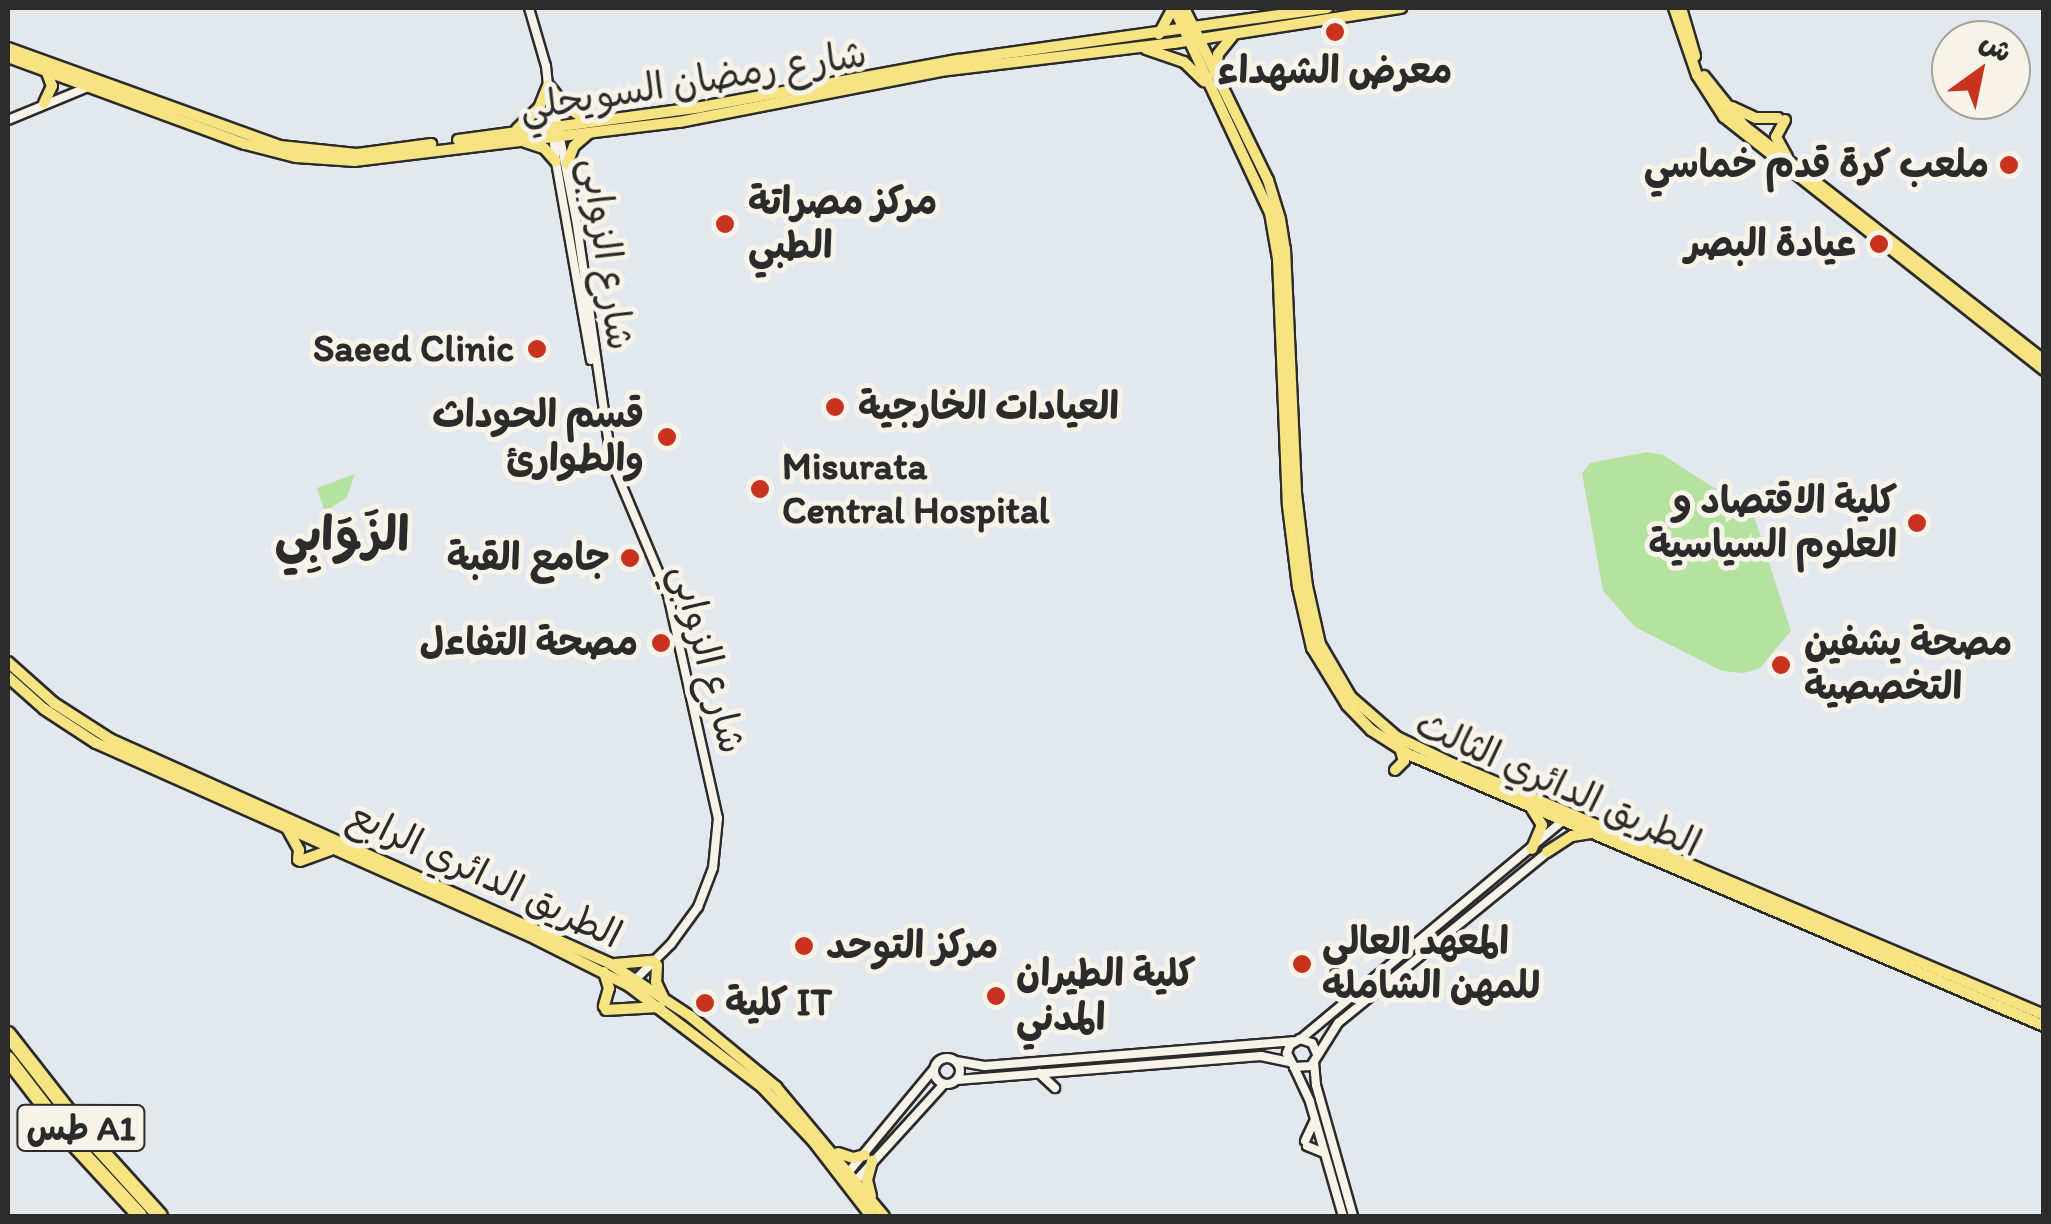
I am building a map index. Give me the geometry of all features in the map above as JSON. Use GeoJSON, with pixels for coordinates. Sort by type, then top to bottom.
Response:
{"type":"FeatureCollection","features":[{"type":"Feature","properties":{"kind":"highway","name":"طس A1"},"geometry":{"type":"LineString","coordinates":[[8,1034],[86,1134],[160,1216]]}},
{"type":"Feature","properties":{"kind":"highway"},"geometry":{"type":"LineString","coordinates":[[8,1059],[14,1074],[140,1216]]}},
{"type":"Feature","properties":{"kind":"main road"},"geometry":{"type":"LineString","coordinates":[[1159,34],[1174,8]]}},
{"type":"Feature","properties":{"kind":"main road","name":"الطريق الدائري الثالث"},"geometry":{"type":"LineString","coordinates":[[1174,8],[1215,75],[1268,180],[1283,234],[1299,520],[1311,610],[1330,664],[1362,708],[1397,737],[1572,819],[2044,1026]]}},
{"type":"Feature","properties":{"kind":"main road"},"geometry":{"type":"LineString","coordinates":[[1184,8],[1207,22],[1222,25]]}},
{"type":"Feature","properties":{"kind":"main road","name":"الطريق الدائري الثالث"},"geometry":{"type":"LineString","coordinates":[[1184,8],[1210,87],[1260,184],[1275,237],[1288,506],[1309,636],[1330,683],[1347,705],[1400,750],[1527,805],[1572,819],[1594,834],[2044,1015]]}},
{"type":"Feature","properties":{"kind":"main road","name":"شارع رمضان السويحلي"},"geometry":{"type":"LineString","coordinates":[[8,48],[229,130],[296,149],[376,152],[702,118],[958,68],[1140,48],[1222,25],[1326,8]]}},
{"type":"Feature","properties":{"kind":"main road","name":"شارع رمضان السويحلي"},"geometry":{"type":"LineString","coordinates":[[590,128],[958,60],[1159,34],[1234,35],[1401,8]]}},
{"type":"Feature","properties":{"kind":"main road"},"geometry":{"type":"LineString","coordinates":[[1678,8],[1695,58],[1718,96],[1758,140],[1998,329],[2044,360]]}},
{"type":"Feature","properties":{"kind":"main road"},"geometry":{"type":"LineString","coordinates":[[1678,8],[1682,41],[1703,88],[1724,116],[1790,162],[2044,370]]}},
{"type":"Feature","properties":{"kind":"main road"},"geometry":{"type":"LineString","coordinates":[[1215,75],[1218,54],[1234,35]]}},
{"type":"Feature","properties":{"kind":"main road"},"geometry":{"type":"LineString","coordinates":[[1140,48],[1184,62],[1210,87]]}},
{"type":"Feature","properties":{"kind":"main road","name":"شارع رمضان السويحلي"},"geometry":{"type":"LineString","coordinates":[[8,58],[245,144],[296,157],[374,160],[515,135]]}},
{"type":"Feature","properties":{"kind":"main road"},"geometry":{"type":"LineString","coordinates":[[44,102],[52,86],[47,72]]}},
{"type":"Feature","properties":{"kind":"main road"},"geometry":{"type":"LineString","coordinates":[[549,85],[590,128],[562,163],[544,148],[515,135],[535,114],[549,85]]}},
{"type":"Feature","properties":{"kind":"main road"},"geometry":{"type":"LineString","coordinates":[[1718,96],[1748,116],[1781,119],[1776,137],[1790,162]]}},
{"type":"Feature","properties":{"kind":"main road","name":"الطريق الدائري الرابع"},"geometry":{"type":"LineString","coordinates":[[8,662],[54,704],[110,740],[540,928],[635,985],[762,1073],[834,1152],[871,1216]]}},
{"type":"Feature","properties":{"kind":"main road","name":"الطريق الدائري الرابع"},"geometry":{"type":"LineString","coordinates":[[8,677],[44,709],[96,744],[606,967]]}},
{"type":"Feature","properties":{"kind":"main road"},"geometry":{"type":"LineString","coordinates":[[1395,770],[1404,761],[1400,750]]}},
{"type":"Feature","properties":{"kind":"main road"},"geometry":{"type":"LineString","coordinates":[[1527,805],[1542,825],[1532,849]]}},
{"type":"Feature","properties":{"kind":"main road"},"geometry":{"type":"LineString","coordinates":[[288,829],[300,850],[299,861],[317,852],[334,850]]}},
{"type":"Feature","properties":{"kind":"main road"},"geometry":{"type":"LineString","coordinates":[[1547,852],[1572,836],[1594,834]]}},
{"type":"Feature","properties":{"kind":"main road"},"geometry":{"type":"LineString","coordinates":[[655,963],[662,1003],[605,1008],[610,988],[606,967],[655,963]]}},
{"type":"Feature","properties":{"kind":"main road","name":"الطريق الدائري الرابع"},"geometry":{"type":"LineString","coordinates":[[662,1003],[762,1088],[884,1216]]}},
{"type":"Feature","properties":{"kind":"main road"},"geometry":{"type":"LineString","coordinates":[[834,1152],[868,1158],[867,1180],[874,1202]]}},
{"type":"Feature","properties":{"kind":"street","name":"شارع الزوابى"},"geometry":{"type":"LineString","coordinates":[[529,8],[549,85],[596,374]]}},
{"type":"Feature","properties":{"kind":"street"},"geometry":{"type":"LineString","coordinates":[[8,120],[88,87]]}},
{"type":"Feature","properties":{"kind":"street","name":"شارع الزوابي"},"geometry":{"type":"LineString","coordinates":[[596,374],[611,460],[668,595],[718,818],[716,854],[704,894],[664,953],[635,985]]}},
{"type":"Feature","properties":{"kind":"street"},"geometry":{"type":"LineString","coordinates":[[1343,1216],[1316,1120],[1286,1054],[1297,1040],[1572,819]]}},
{"type":"Feature","properties":{"kind":"street"},"geometry":{"type":"LineString","coordinates":[[868,1158],[944,1084],[957,1080],[1261,1056],[1303,1069],[1316,1058],[1338,1023],[1547,852],[1572,819]]}},
{"type":"Feature","properties":{"kind":"street"},"geometry":{"type":"LineString","coordinates":[[849,1180],[942,1058],[985,1066],[1297,1040],[1312,1043],[1316,1085],[1353,1216]]}},
{"type":"Feature","properties":{"kind":"street"},"geometry":{"type":"LineString","coordinates":[[956,1061],[960,1072],[957,1080]]}},
{"type":"Feature","properties":{"kind":"street"},"geometry":{"type":"LineString","coordinates":[[1035,1071],[1057,1086],[1072,1068]]}},
{"type":"Feature","properties":{"kind":"street"},"geometry":{"type":"LineString","coordinates":[[934,1070],[944,1084]]}},
{"type":"Feature","properties":{"kind":"street"},"geometry":{"type":"LineString","coordinates":[[1316,1120],[1306,1144],[1324,1154]]}},
{"type":"Feature","properties":{"kind":"green space"},"geometry":{"type":"Polygon","coordinates":[[[1647,452],[1663,455],[1753,513],[1791,631],[1760,668],[1744,673],[1722,671],[1635,627],[1603,591],[1582,473],[1590,463],[1647,452]]]}},
{"type":"Feature","properties":{"kind":"green space"},"geometry":{"type":"Polygon","coordinates":[[[355,474],[347,497],[325,512],[317,488],[355,474]]]}},
{"type":"Feature","properties":{"kind":"place","name":"معرض الشهداء"},"geometry":{"type":"Point","coordinates":[1335,32]}},
{"type":"Feature","properties":{"kind":"place","name":"ملعب كرة قدم خماسي"},"geometry":{"type":"Point","coordinates":[2009,165]}},
{"type":"Feature","properties":{"kind":"place","name":"مركز مصراتة الطبي"},"geometry":{"type":"Point","coordinates":[725,224]}},
{"type":"Feature","properties":{"kind":"place","name":"عيادة البصر"},"geometry":{"type":"Point","coordinates":[1879,244]}},
{"type":"Feature","properties":{"kind":"place","name":"Saeed Clinic"},"geometry":{"type":"Point","coordinates":[537,349]}},
{"type":"Feature","properties":{"kind":"place","name":"العيادات الخارجية"},"geometry":{"type":"Point","coordinates":[835,407]}},
{"type":"Feature","properties":{"kind":"place","name":"قسم الحوداث والطوارئ"},"geometry":{"type":"Point","coordinates":[667,437]}},
{"type":"Feature","properties":{"kind":"place","name":"Misurata Central Hospital"},"geometry":{"type":"Point","coordinates":[760,489]}},
{"type":"Feature","properties":{"kind":"place","name":"كلية الاقتصاد و العلوم السياسية"},"geometry":{"type":"Point","coordinates":[1917,523]}},
{"type":"Feature","properties":{"kind":"place","name":"جامع القبة"},"geometry":{"type":"Point","coordinates":[630,558]}},
{"type":"Feature","properties":{"kind":"place","name":"مصحة التفاءل"},"geometry":{"type":"Point","coordinates":[661,643]}},
{"type":"Feature","properties":{"kind":"place","name":"مصحة يشفين التخصصية"},"geometry":{"type":"Point","coordinates":[1781,665]}},
{"type":"Feature","properties":{"kind":"place","name":"مركز التوحد"},"geometry":{"type":"Point","coordinates":[804,946]}},
{"type":"Feature","properties":{"kind":"place","name":"المعهد العالي للمهن الشامله"},"geometry":{"type":"Point","coordinates":[1302,964]}},
{"type":"Feature","properties":{"kind":"place","name":"كلية الطيران المدني"},"geometry":{"type":"Point","coordinates":[996,996]}},
{"type":"Feature","properties":{"kind":"place","name":"كلية IT"},"geometry":{"type":"Point","coordinates":[705,1003]}},
{"type":"Feature","properties":{"kind":"district","name":"الزَوَابِي"},"geometry":{"type":"Point","coordinates":[342,534]}}]}
